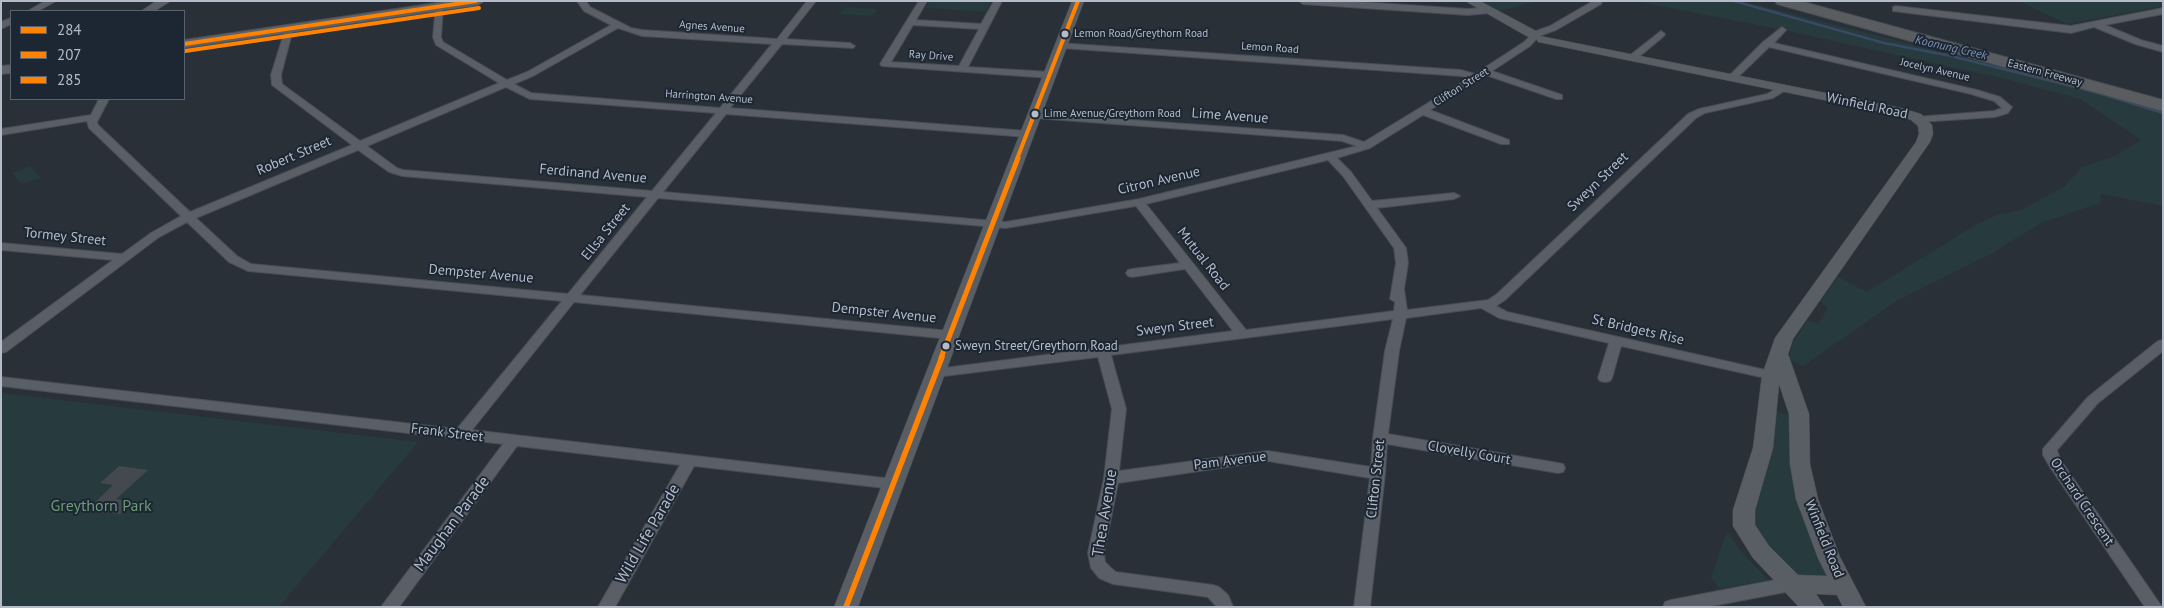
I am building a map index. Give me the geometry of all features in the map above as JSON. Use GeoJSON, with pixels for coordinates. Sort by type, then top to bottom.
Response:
{"type":"FeatureCollection","features":[{"type":"Feature","properties":{"kind":"highway","name":"Eastern Freeway"},"geometry":{"type":"LineString","coordinates":[[1782,1],[2163,106]]}},
{"type":"Feature","properties":{"kind":"highway","name":"Eastern Freeway"},"geometry":{"type":"LineString","coordinates":[[1812,1],[1998,51],[2163,91]]}},
{"type":"Feature","properties":{"kind":"main road"},"geometry":{"type":"LineString","coordinates":[[185,44],[471,2]]}},
{"type":"Feature","properties":{"kind":"street"},"geometry":{"type":"LineString","coordinates":[[34,10],[52,1]]}},
{"type":"Feature","properties":{"kind":"street"},"geometry":{"type":"LineString","coordinates":[[149,10],[165,1]]}},
{"type":"Feature","properties":{"kind":"street","name":"Agnes Avenue"},"geometry":{"type":"LineString","coordinates":[[581,1],[587,8],[636,32],[850,46]]}},
{"type":"Feature","properties":{"kind":"street","name":"Ellsa Street"},"geometry":{"type":"LineString","coordinates":[[461,434],[812,1]]}},
{"type":"Feature","properties":{"kind":"street","name":"Ray Drive"},"geometry":{"type":"LineString","coordinates":[[923,1],[885,64],[1050,75]]}},
{"type":"Feature","properties":{"kind":"street"},"geometry":{"type":"LineString","coordinates":[[962,69],[998,1]]}},
{"type":"Feature","properties":{"kind":"street"},"geometry":{"type":"LineString","coordinates":[[846,607],[1078,1]]}},
{"type":"Feature","properties":{"kind":"street"},"geometry":{"type":"LineString","coordinates":[[1303,1],[1468,12],[1489,10]]}},
{"type":"Feature","properties":{"kind":"street","name":"Winfield Road"},"geometry":{"type":"LineString","coordinates":[[1471,1],[1540,36],[1567,44],[1901,112],[1920,119],[1926,128],[1925,138],[1789,330],[1778,352],[1779,377],[1762,456],[1744,510],[1744,526],[1753,542],[1814,607]]}},
{"type":"Feature","properties":{"kind":"street","name":"Clifton Street"},"geometry":{"type":"LineString","coordinates":[[1362,607],[1378,474],[1380,438],[1402,263],[1401,251],[1335,155],[1363,147],[1540,36],[1598,2]]}},
{"type":"Feature","properties":{"kind":"street","name":"Harrington Avenue"},"geometry":{"type":"LineString","coordinates":[[439,7],[437,37],[439,43],[506,84],[536,97],[1027,134]]}},
{"type":"Feature","properties":{"kind":"street"},"geometry":{"type":"LineString","coordinates":[[1896,9],[2071,30],[2163,11]]}},
{"type":"Feature","properties":{"kind":"street"},"geometry":{"type":"LineString","coordinates":[[911,22],[984,27]]}},
{"type":"Feature","properties":{"kind":"street","name":"Robert Street"},"geometry":{"type":"LineString","coordinates":[[1,349],[162,230],[188,217],[540,69],[617,24]]}},
{"type":"Feature","properties":{"kind":"street"},"geometry":{"type":"LineString","coordinates":[[2097,25],[2138,42],[2163,49]]}},
{"type":"Feature","properties":{"kind":"street","name":"Ferdinand Avenue"},"geometry":{"type":"LineString","coordinates":[[289,29],[276,75],[277,85],[393,170],[409,175],[655,194],[993,224]]}},
{"type":"Feature","properties":{"kind":"street"},"geometry":{"type":"LineString","coordinates":[[1732,78],[1782,30]]}},
{"type":"Feature","properties":{"kind":"street"},"geometry":{"type":"LineString","coordinates":[[1632,58],[1661,34]]}},
{"type":"Feature","properties":{"kind":"street","name":"Jocelyn Avenue"},"geometry":{"type":"LineString","coordinates":[[1766,44],[1974,92],[1997,99],[2007,107],[2005,112],[1995,114],[1920,119]]}},
{"type":"Feature","properties":{"kind":"street","name":"Lemon Road"},"geometry":{"type":"LineString","coordinates":[[1061,45],[1480,74],[1559,97]]}},
{"type":"Feature","properties":{"kind":"street","name":"Sweyn Street"},"geometry":{"type":"LineString","coordinates":[[936,373],[1485,305],[1501,297],[1692,116],[1702,111],[1770,96],[1783,88]]}},
{"type":"Feature","properties":{"kind":"street"},"geometry":{"type":"LineString","coordinates":[[1,132],[94,117],[103,100]]}},
{"type":"Feature","properties":{"kind":"street"},"geometry":{"type":"LineString","coordinates":[[1422,111],[1505,142]]}},
{"type":"Feature","properties":{"kind":"street","name":"Lime Avenue"},"geometry":{"type":"LineString","coordinates":[[1035,115],[1334,138],[1363,147]]}},
{"type":"Feature","properties":{"kind":"street","name":"Dempster Avenue"},"geometry":{"type":"LineString","coordinates":[[94,117],[93,126],[233,259],[248,267],[950,334]]}},
{"type":"Feature","properties":{"kind":"street","name":"Citron Avenue"},"geometry":{"type":"LineString","coordinates":[[993,224],[1016,225],[1139,202],[1335,155]]}},
{"type":"Feature","properties":{"kind":"street"},"geometry":{"type":"LineString","coordinates":[[1370,206],[1454,196]]}},
{"type":"Feature","properties":{"kind":"street","name":"Mutual Road"},"geometry":{"type":"LineString","coordinates":[[1139,202],[1243,335]]}},
{"type":"Feature","properties":{"kind":"street","name":"Tormey Street"},"geometry":{"type":"LineString","coordinates":[[1,246],[125,258]]}},
{"type":"Feature","properties":{"kind":"street"},"geometry":{"type":"LineString","coordinates":[[1132,273],[1189,265]]}},
{"type":"Feature","properties":{"kind":"street","name":"St Bridgets Rise"},"geometry":{"type":"LineString","coordinates":[[1485,305],[1503,315],[1779,377]]}},
{"type":"Feature","properties":{"kind":"street"},"geometry":{"type":"LineString","coordinates":[[1605,378],[1616,340]]}},
{"type":"Feature","properties":{"kind":"street","name":"Orchard Crescent"},"geometry":{"type":"LineString","coordinates":[[2154,607],[2055,464],[2050,455],[2050,449],[2092,400],[2163,344]]}},
{"type":"Feature","properties":{"kind":"street","name":"Thea Avenue"},"geometry":{"type":"LineString","coordinates":[[1103,352],[1119,409],[1111,478],[1096,553],[1097,564],[1105,573],[1113,578],[1213,592],[1222,600],[1225,607]]}},
{"type":"Feature","properties":{"kind":"street","name":"Winfield Road"},"geometry":{"type":"LineString","coordinates":[[1779,377],[1799,414],[1800,464],[1807,499],[1819,535],[1855,607]]}},
{"type":"Feature","properties":{"kind":"street","name":"Frank Street"},"geometry":{"type":"LineString","coordinates":[[1,381],[893,484]]}},
{"type":"Feature","properties":{"kind":"street","name":"Clovelly Court"},"geometry":{"type":"LineString","coordinates":[[1380,438],[1558,468]]}},
{"type":"Feature","properties":{"kind":"street","name":"Maughan Parade"},"geometry":{"type":"LineString","coordinates":[[389,607],[514,440]]}},
{"type":"Feature","properties":{"kind":"street","name":"Pam Avenue"},"geometry":{"type":"LineString","coordinates":[[1111,478],[1268,456],[1378,474]]}},
{"type":"Feature","properties":{"kind":"street","name":"Wild Life Parade"},"geometry":{"type":"LineString","coordinates":[[606,607],[690,461]]}},
{"type":"Feature","properties":{"kind":"street"},"geometry":{"type":"LineString","coordinates":[[1671,607],[1791,584],[1843,586]]}},
{"type":"Feature","properties":{"kind":"green space"},"geometry":{"type":"Polygon","coordinates":[[[930,1],[991,1],[986,12],[925,8],[930,1]]]}},
{"type":"Feature","properties":{"kind":"green space"},"geometry":{"type":"Polygon","coordinates":[[[1480,1],[1538,1],[1501,11],[1480,1]]]}},
{"type":"Feature","properties":{"kind":"green space"},"geometry":{"type":"Polygon","coordinates":[[[1634,1],[1741,1],[2163,108],[2163,206],[2101,194],[2100,203],[2041,223],[1991,254],[1898,300],[1803,366],[1789,359],[1792,344],[1808,320],[1818,324],[1828,308],[1820,301],[1838,277],[1867,292],[1977,224],[1997,215],[2021,210],[2064,187],[2082,167],[2115,156],[2141,140],[2080,99],[2005,79],[1793,32],[1634,1]]]}},
{"type":"Feature","properties":{"kind":"green space"},"geometry":{"type":"Polygon","coordinates":[[[2019,1],[2163,1],[2163,6],[2067,24],[2019,1]]]}},
{"type":"Feature","properties":{"kind":"green space"},"geometry":{"type":"Polygon","coordinates":[[[845,7],[877,9],[872,16],[840,14],[845,7]]]}},
{"type":"Feature","properties":{"kind":"green space"},"geometry":{"type":"Polygon","coordinates":[[[30,166],[41,178],[22,184],[12,173],[30,166]]]}},
{"type":"Feature","properties":{"kind":"green space","name":"Greythorn Park"},"geometry":{"type":"Polygon","coordinates":[[[1,393],[418,442],[279,607],[1,607],[1,393]]]}},
{"type":"Feature","properties":{"kind":"green space"},"geometry":{"type":"Polygon","coordinates":[[[1776,412],[1789,415],[1833,578],[1793,577],[1759,544],[1751,508],[1776,412]]]}},
{"type":"Feature","properties":{"kind":"green space"},"geometry":{"type":"Polygon","coordinates":[[[1727,531],[1739,549],[1768,580],[1720,589],[1711,577],[1727,531]]]}},
{"type":"Feature","properties":{"kind":"building"},"geometry":{"type":"Polygon","coordinates":[[[119,466],[148,470],[116,499],[134,501],[120,514],[86,511],[113,485],[100,483],[119,466]]]}},
{"type":"Feature","properties":{"kind":"waterway","name":"Koonung Creek"},"geometry":{"type":"LineString","coordinates":[[1734,1],[1884,43],[1951,56],[2095,92],[2163,113]]}},
{"type":"Feature","properties":{"kind":"transit line","name":"207"},"geometry":{"type":"LineString","coordinates":[[185,44],[476,1]]}},
{"type":"Feature","properties":{"kind":"transit line","name":"284"},"geometry":{"type":"LineString","coordinates":[[846,607],[1078,1]]}},
{"type":"Feature","properties":{"kind":"transit line","name":"285"},"geometry":{"type":"LineString","coordinates":[[185,51],[479,8]]}},
{"type":"Feature","properties":{"kind":"place","name":"Lemon Road/Greythorn Road"},"geometry":{"type":"Point","coordinates":[1065,34]}},
{"type":"Feature","properties":{"kind":"place","name":"Lime Avenue/Greythorn Road"},"geometry":{"type":"Point","coordinates":[1035,114]}},
{"type":"Feature","properties":{"kind":"place","name":"Sweyn Street/Greythorn Road"},"geometry":{"type":"Point","coordinates":[946,346]}}]}
